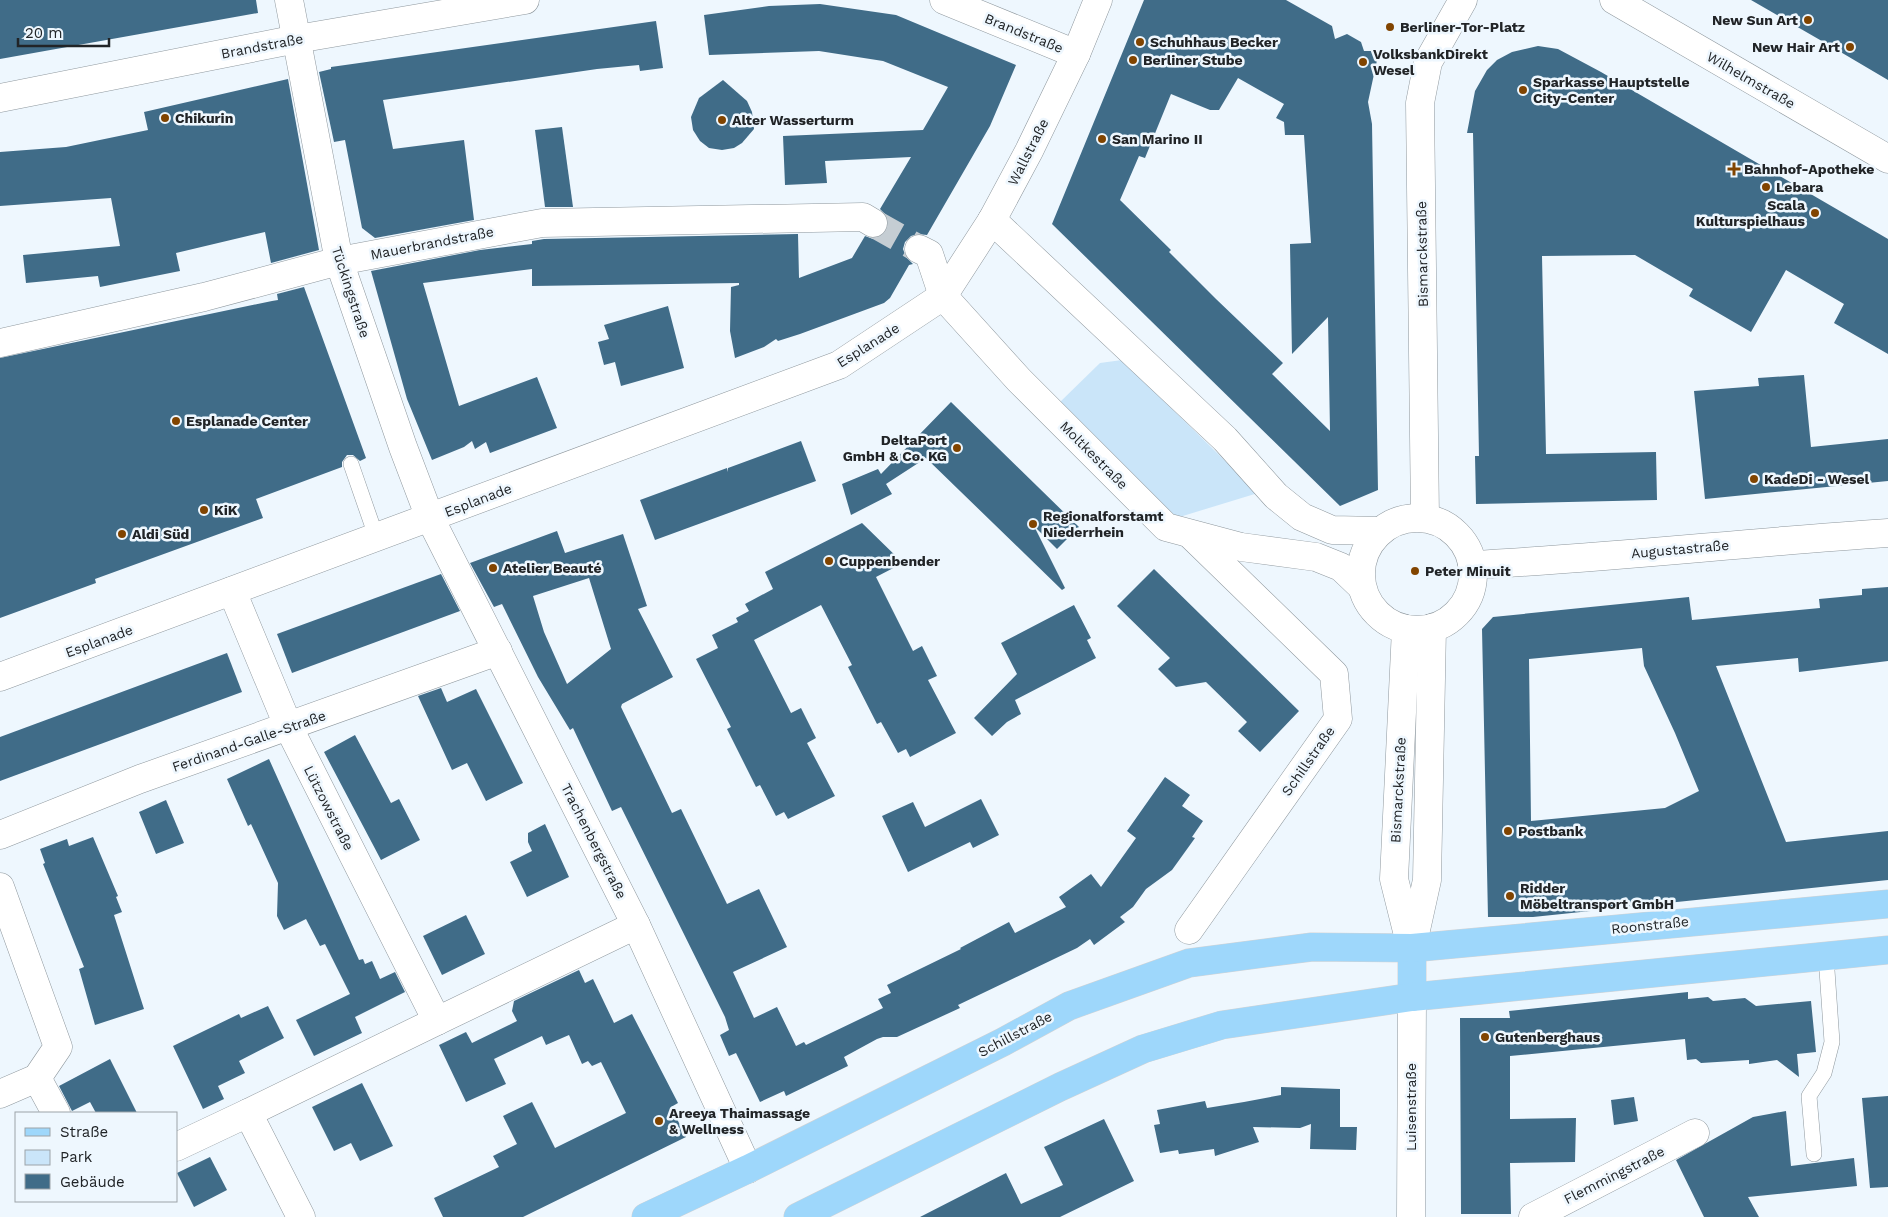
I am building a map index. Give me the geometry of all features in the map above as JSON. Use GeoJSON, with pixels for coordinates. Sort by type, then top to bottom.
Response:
{"type":"FeatureCollection","features":[{"type":"Feature","properties":{"kind":"main road","name":"Roonstraße"},"geometry":{"type":"LineString","coordinates":[[1412,948],[1888,904]]}},
{"type":"Feature","properties":{"kind":"main road","name":"Schillstraße"},"geometry":{"type":"LineString","coordinates":[[646,1217],[748,1169],[1003,1042],[1069,1006],[1189,963],[1312,947],[1412,948]]}},
{"type":"Feature","properties":{"kind":"main road"},"geometry":{"type":"LineString","coordinates":[[1412,948],[1412,997]]}},
{"type":"Feature","properties":{"kind":"main road"},"geometry":{"type":"LineString","coordinates":[[798,1217],[1060,1087],[1143,1049],[1222,1025],[1412,997],[1888,950]]}},
{"type":"Feature","properties":{"kind":"street","name":"Tückingstraße"},"geometry":{"type":"LineString","coordinates":[[289,0],[339,261],[430,518]]}},
{"type":"Feature","properties":{"kind":"street","name":"Brandstraße"},"geometry":{"type":"LineString","coordinates":[[0,98],[297,39],[525,0]]}},
{"type":"Feature","properties":{"kind":"street","name":"Brandstraße"},"geometry":{"type":"LineString","coordinates":[[944,0],[1076,54]]}},
{"type":"Feature","properties":{"kind":"street","name":"Wallstraße"},"geometry":{"type":"LineString","coordinates":[[944,296],[992,220],[1076,54],[1098,0]]}},
{"type":"Feature","properties":{"kind":"street","name":"Bismarckstraße"},"geometry":{"type":"LineString","coordinates":[[1425,518],[1420,103],[1428,62],[1463,0]]}},
{"type":"Feature","properties":{"kind":"street","name":"Wilhelmstraße"},"geometry":{"type":"LineString","coordinates":[[1614,0],[1888,159]]}},
{"type":"Feature","properties":{"kind":"street","name":"Mauerbrandstraße"},"geometry":{"type":"LineString","coordinates":[[0,342],[204,297],[339,261],[542,223],[862,217],[873,223]]}},
{"type":"Feature","properties":{"kind":"street"},"geometry":{"type":"LineString","coordinates":[[992,220],[1225,439],[1276,496],[1302,517],[1332,530],[1380,531]]}},
{"type":"Feature","properties":{"kind":"street"},"geometry":{"type":"LineString","coordinates":[[919,249],[929,254],[944,296]]}},
{"type":"Feature","properties":{"kind":"street","name":"Esplanade"},"geometry":{"type":"LineString","coordinates":[[0,677],[377,539],[839,366],[944,296]]}},
{"type":"Feature","properties":{"kind":"street","name":"Moltkestraße"},"geometry":{"type":"LineString","coordinates":[[944,296],[1019,380],[1166,527],[1241,547],[1316,557],[1341,567],[1361,586]]}},
{"type":"Feature","properties":{"kind":"street","name":"Trachenbergstraße"},"geometry":{"type":"LineString","coordinates":[[430,518],[636,924],[748,1169]]}},
{"type":"Feature","properties":{"kind":"street"},"geometry":{"type":"LineString","coordinates":[[1425,518],[1442,523],[1456,534],[1467,548],[1472,565],[1473,581],[1468,597],[1460,611],[1447,621],[1419,629],[1383,619],[1369,605],[1361,586],[1361,564],[1367,544],[1380,531],[1401,520],[1425,518]]}},
{"type":"Feature","properties":{"kind":"street","name":"Augustastraße"},"geometry":{"type":"LineString","coordinates":[[1472,565],[1888,533]]}},
{"type":"Feature","properties":{"kind":"street","name":"Schillstraße"},"geometry":{"type":"LineString","coordinates":[[1188,930],[1338,719],[1334,674],[1275,619],[1190,534]]}},
{"type":"Feature","properties":{"kind":"street","name":"Lützowstraße"},"geometry":{"type":"LineString","coordinates":[[232,591],[289,728],[437,1021]]}},
{"type":"Feature","properties":{"kind":"street","name":"Bismarckstraße"},"geometry":{"type":"LineString","coordinates":[[1412,948],[1394,879],[1419,629]]}},
{"type":"Feature","properties":{"kind":"street","name":"Ferdinand-Galle-Straße"},"geometry":{"type":"LineString","coordinates":[[0,835],[140,780],[289,728],[498,651]]}},
{"type":"Feature","properties":{"kind":"street"},"geometry":{"type":"LineString","coordinates":[[0,887],[58,1047],[37,1078],[0,1094]]}},
{"type":"Feature","properties":{"kind":"street"},"geometry":{"type":"LineString","coordinates":[[178,1146],[636,924]]}},
{"type":"Feature","properties":{"kind":"street","name":"Luisenstraße"},"geometry":{"type":"LineString","coordinates":[[1411,1217],[1412,997]]}},
{"type":"Feature","properties":{"kind":"street"},"geometry":{"type":"LineString","coordinates":[[37,1078],[55,1112]]}},
{"type":"Feature","properties":{"kind":"street"},"geometry":{"type":"LineString","coordinates":[[248,1113],[301,1217]]}},
{"type":"Feature","properties":{"kind":"street","name":"Flemmingstraße"},"geometry":{"type":"LineString","coordinates":[[1533,1217],[1696,1133]]}},
{"type":"Feature","properties":{"kind":"lane"},"geometry":{"type":"LineString","coordinates":[[351,464],[377,539]]}},
{"type":"Feature","properties":{"kind":"lane"},"geometry":{"type":"LineString","coordinates":[[1814,1154],[1809,1096],[1824,1072],[1832,1042],[1826,956]]}},
{"type":"Feature","properties":{"kind":"green space"},"geometry":{"type":"Polygon","coordinates":[[[1122,360],[1258,493],[1173,519],[1057,405],[1100,363],[1122,360]]]}},
{"type":"Feature","properties":{"kind":"building"},"geometry":{"type":"Polygon","coordinates":[[[0,0],[256,0],[258,13],[0,59],[0,0]]]}},
{"type":"Feature","properties":{"kind":"building"},"geometry":{"type":"Polygon","coordinates":[[[1144,0],[1286,0],[1332,26],[1335,39],[1347,34],[1361,42],[1364,51],[1379,51],[1368,102],[1372,124],[1378,490],[1340,506],[1052,224],[1144,0]],[[1238,78],[1219,110],[1210,110],[1171,94],[1145,158],[1139,156],[1120,200],[1171,250],[1169,252],[1216,299],[1283,363],[1272,374],[1330,431],[1328,317],[1292,354],[1290,244],[1311,243],[1304,135],[1285,135],[1284,122],[1276,118],[1284,104],[1238,78]]]}},
{"type":"Feature","properties":{"kind":"building"},"geometry":{"type":"Polygon","coordinates":[[[1751,0],[1888,0],[1888,80],[1827,44],[1751,0]]]}},
{"type":"Feature","properties":{"kind":"building"},"geometry":{"type":"Polygon","coordinates":[[[820,4],[896,15],[1016,65],[990,126],[927,235],[918,234],[911,236],[905,242],[903,249],[906,257],[913,264],[909,265],[890,298],[884,303],[800,334],[778,341],[776,339],[764,347],[735,358],[730,331],[731,287],[739,285],[739,283],[532,286],[532,269],[423,283],[459,406],[537,377],[557,428],[490,453],[486,442],[475,449],[472,441],[464,447],[432,460],[407,399],[371,271],[480,250],[532,244],[532,241],[544,239],[798,234],[799,278],[852,258],[865,236],[873,239],[881,236],[886,231],[889,224],[887,216],[880,209],[911,157],[825,161],[827,183],[785,185],[783,136],[923,130],[948,87],[883,61],[819,51],[709,55],[704,15],[769,6],[820,4]]]}},
{"type":"Feature","properties":{"kind":"building"},"geometry":{"type":"Polygon","coordinates":[[[656,21],[663,68],[640,71],[639,65],[597,69],[383,100],[393,149],[464,140],[474,220],[375,238],[362,228],[345,140],[334,142],[319,72],[331,69],[331,67],[656,21]]]}},
{"type":"Feature","properties":{"kind":"building"},"geometry":{"type":"Polygon","coordinates":[[[1538,46],[1558,49],[1601,72],[1888,239],[1888,354],[1834,323],[1844,304],[1786,270],[1751,332],[1689,296],[1693,289],[1635,255],[1542,256],[1546,454],[1656,452],[1657,500],[1476,504],[1475,456],[1479,456],[1473,133],[1467,133],[1475,91],[1487,70],[1497,60],[1512,52],[1538,46]]]}},
{"type":"Feature","properties":{"kind":"building"},"geometry":{"type":"Polygon","coordinates":[[[288,79],[319,250],[271,263],[265,232],[176,253],[180,271],[100,287],[98,276],[26,283],[23,255],[120,246],[111,198],[0,206],[0,152],[66,147],[148,130],[144,112],[288,79]]]}},
{"type":"Feature","properties":{"kind":"building","name":"Alter Wasserturm"},"geometry":{"type":"Polygon","coordinates":[[[723,80],[747,101],[752,112],[754,129],[742,143],[734,148],[722,150],[709,148],[700,141],[693,130],[691,117],[699,98],[723,80]]]}},
{"type":"Feature","properties":{"kind":"building"},"geometry":{"type":"Polygon","coordinates":[[[562,127],[573,207],[545,207],[535,130],[562,127]]]}},
{"type":"Feature","properties":{"kind":"building"},"geometry":{"type":"Polygon","coordinates":[[[304,287],[366,458],[360,461],[353,455],[347,455],[342,462],[342,467],[256,499],[263,518],[95,579],[96,583],[0,618],[0,358],[278,300],[277,294],[304,287]]]}},
{"type":"Feature","properties":{"kind":"building"},"geometry":{"type":"Polygon","coordinates":[[[668,306],[684,368],[621,386],[615,362],[604,365],[598,342],[609,339],[604,325],[668,306]]]}},
{"type":"Feature","properties":{"kind":"building"},"geometry":{"type":"Polygon","coordinates":[[[1804,375],[1811,447],[1888,439],[1888,481],[1705,499],[1694,391],[1759,386],[1758,378],[1804,375]]]}},
{"type":"Feature","properties":{"kind":"building"},"geometry":{"type":"Polygon","coordinates":[[[951,402],[1079,527],[1057,549],[1034,526],[1065,588],[1062,590],[926,458],[886,484],[892,494],[851,515],[842,484],[878,469],[881,474],[951,402]]]}},
{"type":"Feature","properties":{"kind":"building"},"geometry":{"type":"Polygon","coordinates":[[[801,441],[816,481],[655,540],[640,500],[727,468],[728,472],[728,468],[801,441]]]}},
{"type":"Feature","properties":{"kind":"building"},"geometry":{"type":"Polygon","coordinates":[[[862,523],[903,563],[876,577],[913,651],[922,646],[937,676],[928,680],[956,733],[910,757],[906,749],[898,753],[881,722],[877,724],[848,667],[852,665],[821,605],[754,640],[791,713],[801,708],[816,738],[807,743],[835,796],[788,819],[784,812],[776,816],[760,785],[756,787],[727,729],[731,727],[696,659],[718,648],[712,635],[738,622],[736,618],[749,611],[745,604],[773,589],[765,572],[862,523]]]}},
{"type":"Feature","properties":{"kind":"building"},"geometry":{"type":"Polygon","coordinates":[[[557,531],[565,553],[623,534],[647,606],[638,609],[673,677],[622,704],[621,707],[672,813],[681,809],[727,904],[759,889],[787,947],[733,972],[754,1018],[777,1007],[796,1046],[804,1042],[806,1045],[883,1008],[878,999],[891,993],[887,985],[961,949],[1009,922],[1015,933],[1066,907],[1059,897],[1091,874],[1101,887],[1136,838],[1127,831],[1165,777],[1190,795],[1182,806],[1203,821],[1192,837],[1195,838],[1172,870],[1146,889],[1133,907],[1120,917],[1125,922],[1094,945],[1090,939],[1077,948],[958,1005],[960,1008],[897,1037],[877,1039],[844,1057],[848,1066],[786,1096],[784,1091],[760,1102],[736,1053],[729,1056],[720,1035],[729,1030],[725,1017],[621,807],[612,811],[573,728],[570,730],[538,677],[502,604],[494,607],[470,563],[557,531]],[[589,578],[533,596],[544,632],[567,684],[611,649],[589,578]]]}},
{"type":"Feature","properties":{"kind":"building"},"geometry":{"type":"Polygon","coordinates":[[[1154,569],[1299,711],[1260,752],[1238,731],[1247,722],[1206,682],[1176,687],[1158,669],[1170,658],[1117,606],[1154,569]]]}},
{"type":"Feature","properties":{"kind":"building"},"geometry":{"type":"Polygon","coordinates":[[[441,574],[460,611],[292,673],[277,634],[441,574]]]}},
{"type":"Feature","properties":{"kind":"building"},"geometry":{"type":"Polygon","coordinates":[[[1888,587],[1888,661],[1799,672],[1798,658],[1716,666],[1786,842],[1888,831],[1888,880],[1533,917],[1488,917],[1482,629],[1493,617],[1689,597],[1692,620],[1820,608],[1819,599],[1862,595],[1862,589],[1888,587]],[[1642,648],[1529,659],[1531,821],[1665,808],[1699,791],[1644,666],[1642,648]]]}},
{"type":"Feature","properties":{"kind":"building"},"geometry":{"type":"Polygon","coordinates":[[[1074,605],[1091,638],[1087,640],[1096,658],[1015,700],[1021,714],[1007,722],[992,736],[974,718],[1017,674],[1001,643],[1074,605]]]}},
{"type":"Feature","properties":{"kind":"building"},"geometry":{"type":"Polygon","coordinates":[[[227,653],[242,692],[0,781],[0,737],[227,653]]]}},
{"type":"Feature","properties":{"kind":"building"},"geometry":{"type":"Polygon","coordinates":[[[441,688],[447,702],[476,689],[523,783],[486,801],[467,763],[452,770],[418,696],[441,688]]]}},
{"type":"Feature","properties":{"kind":"building"},"geometry":{"type":"Polygon","coordinates":[[[355,735],[391,803],[399,799],[420,840],[381,860],[324,752],[355,735]]]}},
{"type":"Feature","properties":{"kind":"building"},"geometry":{"type":"Polygon","coordinates":[[[269,759],[359,960],[363,959],[365,964],[372,961],[380,979],[395,972],[405,992],[355,1017],[362,1033],[314,1056],[296,1020],[350,994],[325,944],[320,946],[306,919],[284,930],[277,916],[278,883],[251,824],[248,826],[227,779],[269,759]]]}},
{"type":"Feature","properties":{"kind":"building"},"geometry":{"type":"Polygon","coordinates":[[[981,799],[999,835],[973,848],[970,842],[908,872],[882,816],[913,802],[925,827],[981,799]]]}},
{"type":"Feature","properties":{"kind":"building"},"geometry":{"type":"Polygon","coordinates":[[[166,800],[184,843],[156,854],[139,812],[166,800]]]}},
{"type":"Feature","properties":{"kind":"building"},"geometry":{"type":"Polygon","coordinates":[[[545,824],[569,877],[527,897],[510,862],[532,851],[528,842],[528,833],[545,824]]]}},
{"type":"Feature","properties":{"kind":"building"},"geometry":{"type":"Polygon","coordinates":[[[93,837],[118,896],[116,897],[122,912],[114,915],[144,1009],[95,1025],[79,969],[84,967],[43,864],[45,863],[40,849],[67,839],[69,846],[93,837]]]}},
{"type":"Feature","properties":{"kind":"building"},"geometry":{"type":"Polygon","coordinates":[[[466,915],[485,954],[442,975],[423,936],[466,915]]]}},
{"type":"Feature","properties":{"kind":"building"},"geometry":{"type":"Polygon","coordinates":[[[579,970],[585,983],[593,979],[614,1023],[632,1014],[678,1103],[671,1107],[686,1137],[523,1217],[443,1217],[434,1198],[499,1167],[493,1156],[517,1144],[503,1116],[532,1102],[555,1148],[626,1113],[601,1062],[592,1066],[588,1061],[582,1064],[569,1035],[546,1045],[542,1036],[494,1059],[506,1084],[466,1102],[439,1045],[466,1032],[472,1043],[517,1021],[512,1011],[514,1001],[579,970]]]}},
{"type":"Feature","properties":{"kind":"building"},"geometry":{"type":"Polygon","coordinates":[[[1688,992],[1688,999],[1708,997],[1713,1001],[1745,998],[1756,1006],[1811,1001],[1816,1052],[1797,1054],[1799,1077],[1777,1060],[1749,1064],[1749,1060],[1701,1063],[1696,1059],[1687,1060],[1685,1039],[1510,1056],[1510,1119],[1576,1118],[1575,1162],[1510,1163],[1511,1214],[1461,1214],[1460,1018],[1510,1018],[1509,1011],[1688,992]]]}},
{"type":"Feature","properties":{"kind":"building"},"geometry":{"type":"Polygon","coordinates":[[[268,1006],[284,1038],[239,1061],[245,1073],[218,1086],[224,1099],[203,1109],[173,1046],[239,1014],[241,1018],[268,1006]]]}},
{"type":"Feature","properties":{"kind":"building"},"geometry":{"type":"Polygon","coordinates":[[[110,1059],[136,1112],[95,1112],[90,1102],[72,1111],[59,1086],[110,1059]]]}},
{"type":"Feature","properties":{"kind":"building"},"geometry":{"type":"Polygon","coordinates":[[[362,1083],[393,1146],[360,1161],[351,1143],[334,1151],[312,1107],[362,1083]]]}},
{"type":"Feature","properties":{"kind":"building"},"geometry":{"type":"Polygon","coordinates":[[[1281,1087],[1340,1089],[1340,1127],[1357,1127],[1356,1150],[1310,1149],[1311,1124],[1300,1128],[1253,1127],[1259,1142],[1215,1156],[1214,1149],[1179,1154],[1178,1150],[1160,1153],[1154,1125],[1160,1124],[1157,1110],[1205,1101],[1207,1108],[1244,1102],[1281,1095],[1281,1087]]]}},
{"type":"Feature","properties":{"kind":"building"},"geometry":{"type":"Polygon","coordinates":[[[1888,1096],[1888,1187],[1870,1188],[1862,1098],[1888,1096]]]}},
{"type":"Feature","properties":{"kind":"building"},"geometry":{"type":"Polygon","coordinates":[[[1634,1097],[1638,1121],[1614,1125],[1611,1100],[1634,1097]]]}},
{"type":"Feature","properties":{"kind":"building"},"geometry":{"type":"Polygon","coordinates":[[[1786,1111],[1791,1166],[1854,1158],[1857,1186],[1748,1197],[1759,1217],[1704,1217],[1676,1160],[1753,1117],[1786,1111]]]}},
{"type":"Feature","properties":{"kind":"building"},"geometry":{"type":"Polygon","coordinates":[[[1104,1119],[1134,1181],[1060,1217],[920,1217],[1006,1173],[1021,1204],[1063,1185],[1044,1147],[1104,1119]]]}},
{"type":"Feature","properties":{"kind":"building"},"geometry":{"type":"Polygon","coordinates":[[[210,1157],[227,1190],[194,1207],[178,1173],[210,1157]]]}},
{"type":"Feature","properties":{"kind":"tunnel"},"geometry":{"type":"LineString","coordinates":[[873,223],[919,249]]}},
{"type":"Feature","properties":{"kind":"place","name":"New Sun Art"},"geometry":{"type":"Point","coordinates":[1808,20]}},
{"type":"Feature","properties":{"kind":"place","name":"Berliner-Tor-Platz"},"geometry":{"type":"Point","coordinates":[1390,27]}},
{"type":"Feature","properties":{"kind":"place","name":"Schuhhaus Becker"},"geometry":{"type":"Point","coordinates":[1140,42]}},
{"type":"Feature","properties":{"kind":"place","name":"New Hair Art"},"geometry":{"type":"Point","coordinates":[1850,47]}},
{"type":"Feature","properties":{"kind":"place","name":"Berliner Stube"},"geometry":{"type":"Point","coordinates":[1133,60]}},
{"type":"Feature","properties":{"kind":"place","name":"VolksbankDirekt Wesel"},"geometry":{"type":"Point","coordinates":[1363,62]}},
{"type":"Feature","properties":{"kind":"place","name":"Sparkasse Hauptstelle City-Center"},"geometry":{"type":"Point","coordinates":[1523,90]}},
{"type":"Feature","properties":{"kind":"place","name":"Chikurin"},"geometry":{"type":"Point","coordinates":[165,118]}},
{"type":"Feature","properties":{"kind":"place","name":"Alter Wasserturm"},"geometry":{"type":"Point","coordinates":[722,120]}},
{"type":"Feature","properties":{"kind":"place","name":"San Marino II"},"geometry":{"type":"Point","coordinates":[1102,139]}},
{"type":"Feature","properties":{"kind":"place","name":"Bahnhof-Apotheke"},"geometry":{"type":"Point","coordinates":[1734,169]}},
{"type":"Feature","properties":{"kind":"place","name":"Lebara"},"geometry":{"type":"Point","coordinates":[1766,187]}},
{"type":"Feature","properties":{"kind":"place","name":"Scala Kulturspielhaus"},"geometry":{"type":"Point","coordinates":[1815,213]}},
{"type":"Feature","properties":{"kind":"place","name":"Esplanade Center"},"geometry":{"type":"Point","coordinates":[176,421]}},
{"type":"Feature","properties":{"kind":"place","name":"DeltaPort GmbH & Co. KG"},"geometry":{"type":"Point","coordinates":[957,448]}},
{"type":"Feature","properties":{"kind":"place","name":"KadeDi - Wesel"},"geometry":{"type":"Point","coordinates":[1754,479]}},
{"type":"Feature","properties":{"kind":"place","name":"KiK"},"geometry":{"type":"Point","coordinates":[204,510]}},
{"type":"Feature","properties":{"kind":"place","name":"Regionalforstamt Niederrhein"},"geometry":{"type":"Point","coordinates":[1033,524]}},
{"type":"Feature","properties":{"kind":"place","name":"Aldi Süd"},"geometry":{"type":"Point","coordinates":[122,534]}},
{"type":"Feature","properties":{"kind":"place","name":"Cuppenbender"},"geometry":{"type":"Point","coordinates":[829,561]}},
{"type":"Feature","properties":{"kind":"place","name":"Atelier Beauté"},"geometry":{"type":"Point","coordinates":[493,568]}},
{"type":"Feature","properties":{"kind":"place","name":"Peter Minuit"},"geometry":{"type":"Point","coordinates":[1415,571]}},
{"type":"Feature","properties":{"kind":"place","name":"Postbank"},"geometry":{"type":"Point","coordinates":[1508,831]}},
{"type":"Feature","properties":{"kind":"place","name":"Ridder Möbeltransport GmbH"},"geometry":{"type":"Point","coordinates":[1510,896]}},
{"type":"Feature","properties":{"kind":"place","name":"Gutenberghaus"},"geometry":{"type":"Point","coordinates":[1485,1037]}},
{"type":"Feature","properties":{"kind":"place","name":"Areeya Thaimassage & Wellness"},"geometry":{"type":"Point","coordinates":[659,1121]}}]}
